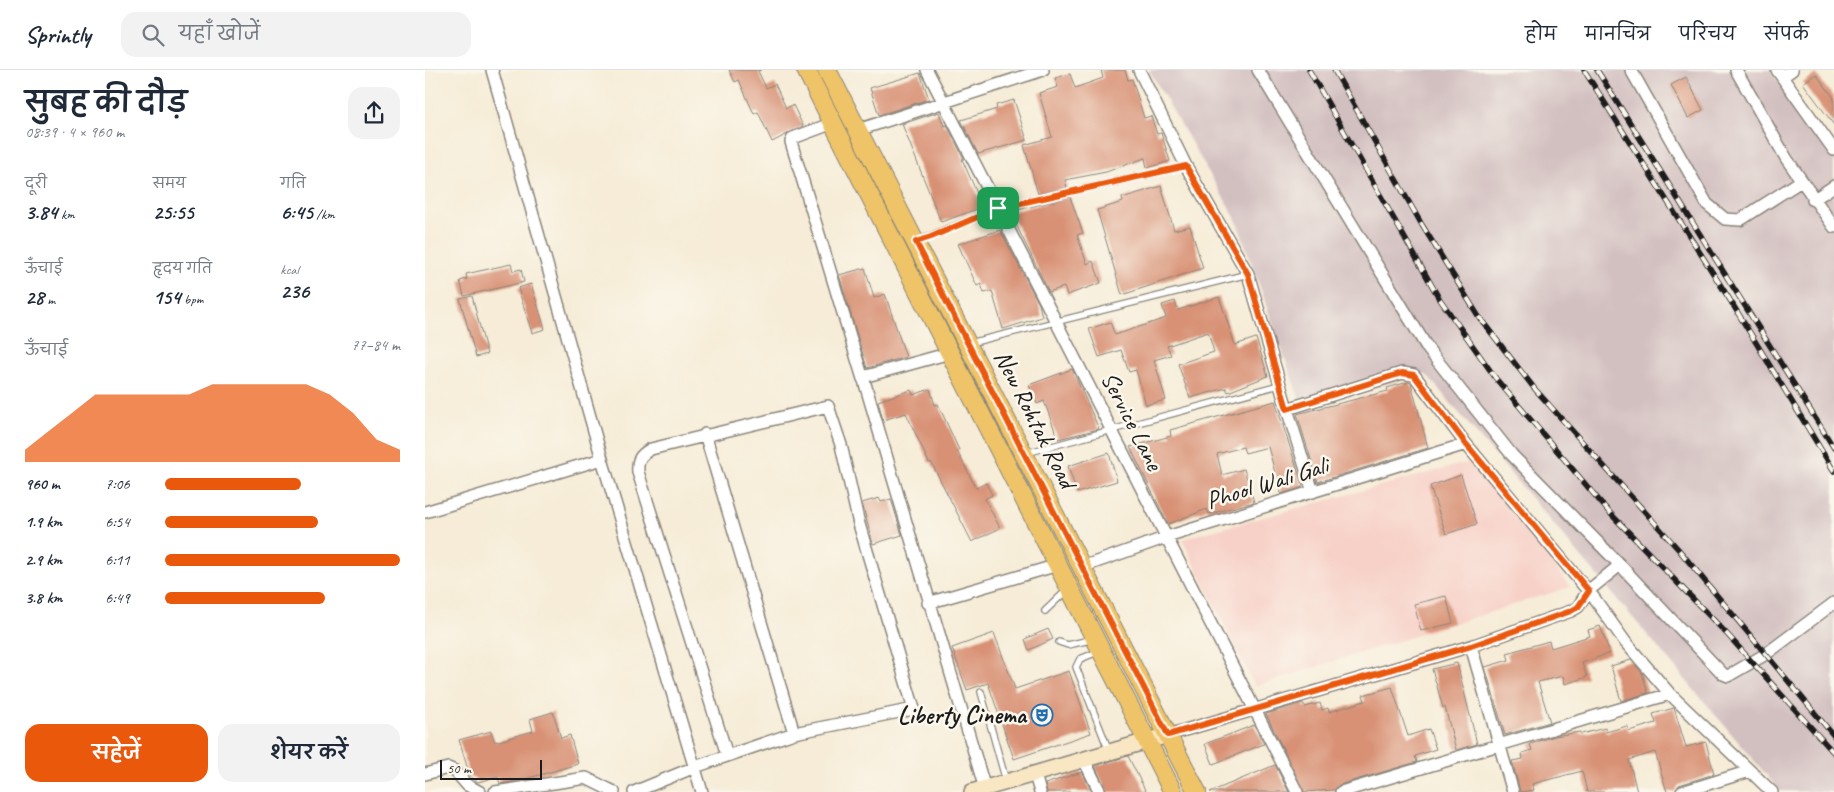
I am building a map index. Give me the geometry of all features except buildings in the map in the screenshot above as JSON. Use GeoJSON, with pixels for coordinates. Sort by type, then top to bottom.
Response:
{"type":"FeatureCollection","features":[{"type":"Feature","properties":{"kind":"main road","name":"New Rohtak Road"},"geometry":{"type":"LineString","coordinates":[[806,70],[1173,792]]}},
{"type":"Feature","properties":{"kind":"main road","name":"New Rohtak Road"},"geometry":{"type":"LineString","coordinates":[[827,70],[1197,792]]}},
{"type":"Feature","properties":{"kind":"street"},"geometry":{"type":"LineString","coordinates":[[492,70],[602,458],[702,792]]}},
{"type":"Feature","properties":{"kind":"street","name":"Service Lane"},"geometry":{"type":"LineString","coordinates":[[927,70],[1297,792]]}},
{"type":"Feature","properties":{"kind":"street"},"geometry":{"type":"LineString","coordinates":[[858,130],[1043,70]]}},
{"type":"Feature","properties":{"kind":"street"},"geometry":{"type":"LineString","coordinates":[[1139,70],[1186,166],[1248,274],[1279,385],[1313,492]]}},
{"type":"Feature","properties":{"kind":"street"},"geometry":{"type":"LineString","coordinates":[[1258,70],[1428,349],[1512,455],[1723,674],[1727,676],[1766,654],[1834,603]]}},
{"type":"Feature","properties":{"kind":"street"},"geometry":{"type":"LineString","coordinates":[[1631,70],[1707,204],[1725,219],[1740,220],[1801,181]]}},
{"type":"Feature","properties":{"kind":"street"},"geometry":{"type":"LineString","coordinates":[[1736,70],[1801,181],[1834,227]]}},
{"type":"Feature","properties":{"kind":"street"},"geometry":{"type":"LineString","coordinates":[[1792,70],[1779,74],[1834,150]]}},
{"type":"Feature","properties":{"kind":"street"},"geometry":{"type":"LineString","coordinates":[[833,123],[793,138],[791,142],[863,379],[928,603],[979,791],[1471,646],[1571,611],[1578,607],[1589,591],[1620,565]]}},
{"type":"Feature","properties":{"kind":"street"},"geometry":{"type":"LineString","coordinates":[[1813,200],[1834,186]]}},
{"type":"Feature","properties":{"kind":"street"},"geometry":{"type":"LineString","coordinates":[[863,379],[863,377],[950,353]]}},
{"type":"Feature","properties":{"kind":"street"},"geometry":{"type":"LineString","coordinates":[[1287,409],[1408,372],[1420,382],[1466,444],[1589,591],[1626,643],[1671,694],[1772,792]]}},
{"type":"Feature","properties":{"kind":"street"},"geometry":{"type":"LineString","coordinates":[[634,792],[695,767],[794,733],[914,709],[859,524],[841,445],[828,406],[651,448],[642,454],[637,462],[638,472],[727,756]]}},
{"type":"Feature","properties":{"kind":"street"},"geometry":{"type":"LineString","coordinates":[[705,434],[794,733]]}},
{"type":"Feature","properties":{"kind":"street","name":"Phool Wali Gali"},"geometry":{"type":"LineString","coordinates":[[1082,567],[1167,537],[1466,444]]}},
{"type":"Feature","properties":{"kind":"street"},"geometry":{"type":"LineString","coordinates":[[425,512],[602,458]]}},
{"type":"Feature","properties":{"kind":"street"},"geometry":{"type":"LineString","coordinates":[[928,603],[1058,564]]}},
{"type":"Feature","properties":{"kind":"street"},"geometry":{"type":"LineString","coordinates":[[1471,646],[1513,792]]}},
{"type":"Feature","properties":{"kind":"street"},"geometry":{"type":"LineString","coordinates":[[1341,792],[1671,694]]}},
{"type":"Feature","properties":{"kind":"street"},"geometry":{"type":"LineString","coordinates":[[1085,760],[1100,792]]}},
{"type":"Feature","properties":{"kind":"street"},"geometry":{"type":"LineString","coordinates":[[425,774],[448,768],[455,771],[467,785],[480,792]]}},
{"type":"Feature","properties":{"kind":"street"},"geometry":{"type":"LineString","coordinates":[[1682,792],[1750,771]]}},
{"type":"Feature","properties":{"kind":"street"},"geometry":{"type":"LineString","coordinates":[[1035,774],[1040,792]]}},
{"type":"Feature","properties":{"kind":"street"},"geometry":{"type":"LineString","coordinates":[[495,792],[586,778],[614,792]]}},
{"type":"Feature","properties":{"kind":"lane"},"geometry":{"type":"LineString","coordinates":[[916,242],[998,208],[1186,166]]}},
{"type":"Feature","properties":{"kind":"lane"},"geometry":{"type":"LineString","coordinates":[[968,344],[1248,274]]}},
{"type":"Feature","properties":{"kind":"lane"},"geometry":{"type":"LineString","coordinates":[[1024,454],[1279,385]]}},
{"type":"Feature","properties":{"kind":"lane"},"geometry":{"type":"LineString","coordinates":[[1045,611],[1070,588]]}},
{"type":"Feature","properties":{"kind":"lane"},"geometry":{"type":"LineString","coordinates":[[1059,642],[1068,645],[1099,644]]}},
{"type":"Feature","properties":{"kind":"lane"},"geometry":{"type":"LineString","coordinates":[[1099,644],[1080,660],[1076,666],[1109,753]]}},
{"type":"Feature","properties":{"kind":"lane"},"geometry":{"type":"LineString","coordinates":[[981,692],[1007,783]]}},
{"type":"Feature","properties":{"kind":"shaded area"},"geometry":{"type":"Polygon","coordinates":[[[1149,70],[1770,70],[1834,159],[1834,792],[1780,791],[1426,374],[1301,404],[1236,219],[1149,70]]]}},
{"type":"Feature","properties":{"kind":"shaded area"},"geometry":{"type":"Polygon","coordinates":[[[1477,460],[1570,587],[1255,686],[1182,539],[1477,460]]]}},
{"type":"Feature","properties":{"kind":"railway"},"geometry":{"type":"LineString","coordinates":[[1309,70],[1439,298],[1497,380],[1609,512],[1726,633],[1834,753]]}},
{"type":"Feature","properties":{"kind":"railway"},"geometry":{"type":"LineString","coordinates":[[1334,70],[1422,225],[1479,317],[1534,388],[1679,550],[1834,736]]}},
{"type":"Feature","properties":{"kind":"railway"},"geometry":{"type":"LineString","coordinates":[[1584,70],[1730,300],[1834,471]]}},
{"type":"Feature","properties":{"kind":"railway"},"geometry":{"type":"LineString","coordinates":[[1597,70],[1834,448]]}},
{"type":"Feature","properties":{"kind":"place","name":"Liberty Cinema"},"geometry":{"type":"Point","coordinates":[1042,715]}},
{"type":"Feature","properties":{"kind":"route"},"geometry":{"type":"LineString","coordinates":[[1186,166],[1248,274],[1287,409],[1402,373],[1408,372],[1414,375],[1466,444],[1589,591],[1578,607],[1571,611],[1471,646],[1168,735],[916,242],[998,208],[1186,166]]}}]}
